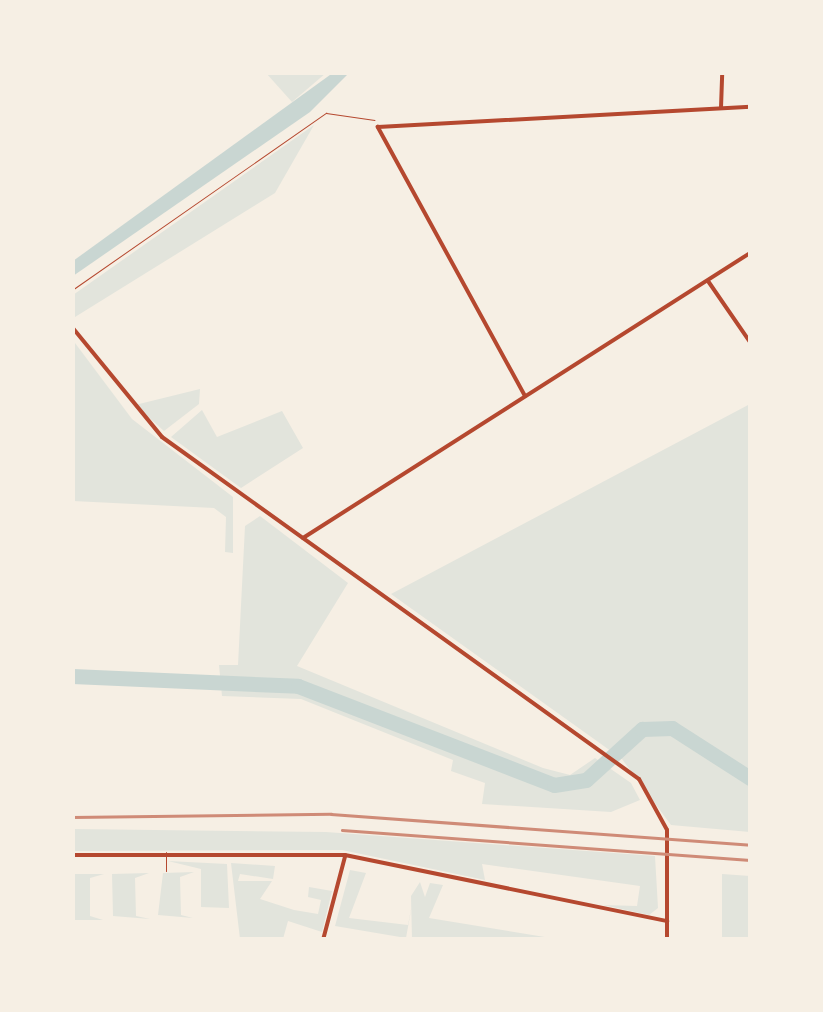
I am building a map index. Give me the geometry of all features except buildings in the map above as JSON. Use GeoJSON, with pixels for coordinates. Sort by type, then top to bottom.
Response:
{"type":"FeatureCollection","features":[{"type":"Feature","properties":{"kind":"street"},"geometry":{"type":"LineString","coordinates":[[721,108],[722,72]]}},
{"type":"Feature","properties":{"kind":"street"},"geometry":{"type":"LineString","coordinates":[[525,396],[379,138],[383,121],[750,107]]}},
{"type":"Feature","properties":{"kind":"street"},"geometry":{"type":"LineString","coordinates":[[302,539],[750,253]]}},
{"type":"Feature","properties":{"kind":"street"},"geometry":{"type":"LineString","coordinates":[[708,281],[750,342]]}},
{"type":"Feature","properties":{"kind":"street"},"geometry":{"type":"LineString","coordinates":[[72,327],[162,437],[639,778],[667,829],[667,940]]}},
{"type":"Feature","properties":{"kind":"street"},"geometry":{"type":"LineString","coordinates":[[72,854],[345,855],[668,921]]}},
{"type":"Feature","properties":{"kind":"street"},"geometry":{"type":"LineString","coordinates":[[323,940],[345,855]]}},
{"type":"Feature","properties":{"kind":"lane"},"geometry":{"type":"LineString","coordinates":[[166,852],[166,871]]}},
{"type":"Feature","properties":{"kind":"path"},"geometry":{"type":"LineString","coordinates":[[72,290],[326,113],[383,121]]}},
{"type":"Feature","properties":{"kind":"shaded area"},"geometry":{"type":"Polygon","coordinates":[[[334,72],[349,73],[310,112],[73,276],[73,261],[334,72]]]}},
{"type":"Feature","properties":{"kind":"shaded area"},"geometry":{"type":"Polygon","coordinates":[[[266,73],[326,73],[292,102],[266,73]]]}},
{"type":"Feature","properties":{"kind":"shaded area"},"geometry":{"type":"Polygon","coordinates":[[[314,125],[275,193],[75,317],[73,295],[314,125]]]}},
{"type":"Feature","properties":{"kind":"shaded area"},"geometry":{"type":"Polygon","coordinates":[[[72,339],[132,419],[233,497],[233,553],[225,552],[226,517],[214,508],[73,501],[72,339]]]}},
{"type":"Feature","properties":{"kind":"shaded area"},"geometry":{"type":"Polygon","coordinates":[[[200,389],[199,404],[164,431],[135,405],[200,389]]]}},
{"type":"Feature","properties":{"kind":"shaded area"},"geometry":{"type":"Polygon","coordinates":[[[750,404],[750,832],[671,825],[622,759],[391,594],[750,404]]]}},
{"type":"Feature","properties":{"kind":"shaded area"},"geometry":{"type":"Polygon","coordinates":[[[202,410],[217,437],[282,411],[303,448],[241,488],[171,437],[202,410]]]}},
{"type":"Feature","properties":{"kind":"shaded area"},"geometry":{"type":"Polygon","coordinates":[[[260,516],[348,583],[297,666],[543,768],[570,775],[595,758],[631,783],[640,800],[611,812],[482,804],[485,783],[451,771],[453,760],[301,699],[222,696],[219,665],[238,665],[245,526],[260,516]]]}},
{"type":"Feature","properties":{"kind":"shaded area"},"geometry":{"type":"Polygon","coordinates":[[[73,829],[326,832],[655,856],[658,908],[649,915],[603,905],[637,906],[640,886],[482,864],[485,880],[342,850],[73,851],[73,829]]]}},
{"type":"Feature","properties":{"kind":"shaded area"},"geometry":{"type":"Polygon","coordinates":[[[168,861],[227,864],[229,908],[201,907],[201,869],[168,861]]]}},
{"type":"Feature","properties":{"kind":"shaded area"},"geometry":{"type":"Polygon","coordinates":[[[231,863],[275,866],[273,879],[240,874],[238,881],[272,881],[260,899],[294,910],[318,914],[321,900],[308,897],[309,887],[332,891],[322,932],[288,921],[283,939],[240,939],[231,863]]]}},
{"type":"Feature","properties":{"kind":"shaded area"},"geometry":{"type":"Polygon","coordinates":[[[350,870],[366,873],[349,918],[408,925],[413,899],[406,938],[335,926],[350,870]]]}},
{"type":"Feature","properties":{"kind":"shaded area"},"geometry":{"type":"Polygon","coordinates":[[[194,872],[180,877],[181,915],[193,918],[158,915],[163,873],[194,872]]]}},
{"type":"Feature","properties":{"kind":"shaded area"},"geometry":{"type":"Polygon","coordinates":[[[149,873],[135,878],[136,916],[150,919],[113,916],[112,874],[149,873]]]}},
{"type":"Feature","properties":{"kind":"shaded area"},"geometry":{"type":"Polygon","coordinates":[[[72,874],[104,874],[90,878],[90,916],[103,920],[73,920],[72,874]]]}},
{"type":"Feature","properties":{"kind":"shaded area"},"geometry":{"type":"Polygon","coordinates":[[[722,874],[750,876],[750,939],[722,937],[722,874]]]}},
{"type":"Feature","properties":{"kind":"shaded area"},"geometry":{"type":"Polygon","coordinates":[[[420,882],[425,897],[430,883],[443,885],[429,918],[557,939],[412,939],[411,896],[420,882]]]}},
{"type":"Feature","properties":{"kind":"waterway"},"geometry":{"type":"LineString","coordinates":[[72,676],[298,686],[554,785],[586,780],[642,729],[672,728],[750,778]]}},
{"type":"Feature","properties":{"kind":"railway"},"geometry":{"type":"LineString","coordinates":[[72,817],[331,814],[750,845]]}},
{"type":"Feature","properties":{"kind":"railway"},"geometry":{"type":"LineString","coordinates":[[342,830],[750,860]]}}]}
